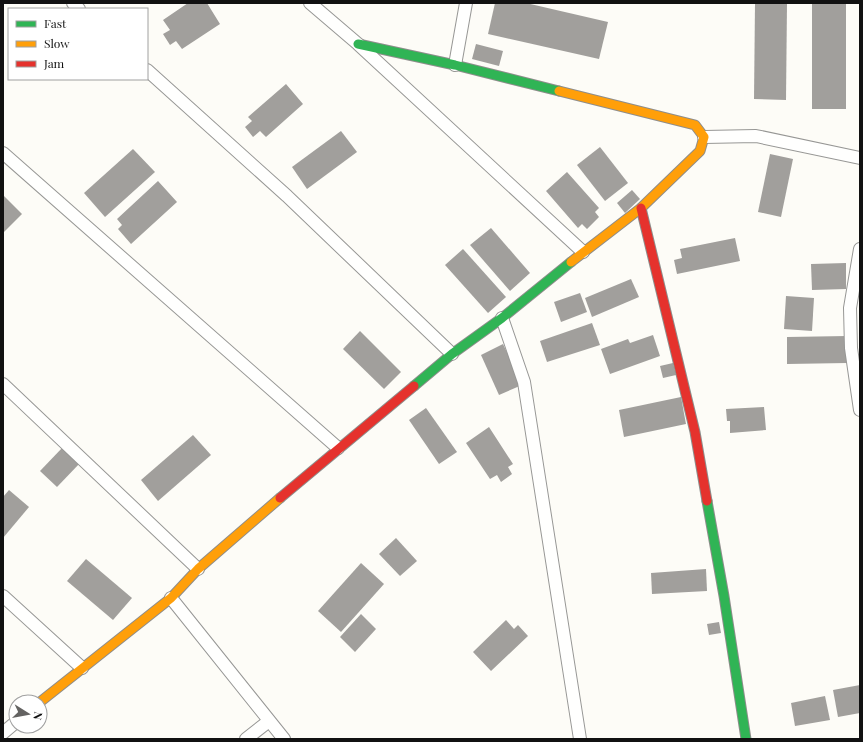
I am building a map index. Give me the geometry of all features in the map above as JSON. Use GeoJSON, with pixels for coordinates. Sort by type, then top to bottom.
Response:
{"type":"FeatureCollection","features":[{"type":"Feature","properties":{"kind":"street"},"geometry":{"type":"LineString","coordinates":[[310,3],[358,44],[583,252]]}},
{"type":"Feature","properties":{"kind":"street"},"geometry":{"type":"LineString","coordinates":[[455,65],[466,3]]}},
{"type":"Feature","properties":{"kind":"street"},"geometry":{"type":"LineString","coordinates":[[358,44],[455,65],[695,125],[704,137]]}},
{"type":"Feature","properties":{"kind":"street"},"geometry":{"type":"LineString","coordinates":[[148,71],[287,196],[452,354]]}},
{"type":"Feature","properties":{"kind":"street"},"geometry":{"type":"LineString","coordinates":[[704,137],[756,136],[860,158]]}},
{"type":"Feature","properties":{"kind":"street"},"geometry":{"type":"LineString","coordinates":[[48,696],[171,598],[198,569],[338,448],[452,354],[502,318],[583,252],[641,208],[700,151],[704,137]]}},
{"type":"Feature","properties":{"kind":"street"},"geometry":{"type":"LineString","coordinates":[[3,153],[338,448]]}},
{"type":"Feature","properties":{"kind":"street"},"geometry":{"type":"LineString","coordinates":[[641,208],[695,432],[724,596],[746,739]]}},
{"type":"Feature","properties":{"kind":"street"},"geometry":{"type":"LineString","coordinates":[[860,249],[850,308],[851,348],[860,410]]}},
{"type":"Feature","properties":{"kind":"street"},"geometry":{"type":"LineString","coordinates":[[502,318],[524,382],[580,739]]}},
{"type":"Feature","properties":{"kind":"street"},"geometry":{"type":"LineString","coordinates":[[3,384],[198,569]]}},
{"type":"Feature","properties":{"kind":"street"},"geometry":{"type":"LineString","coordinates":[[3,596],[82,668]]}},
{"type":"Feature","properties":{"kind":"street"},"geometry":{"type":"LineString","coordinates":[[171,598],[284,739]]}},
{"type":"Feature","properties":{"kind":"street"},"geometry":{"type":"LineString","coordinates":[[246,739],[269,721]]}},
{"type":"Feature","properties":{"kind":"building"},"geometry":{"type":"Polygon","coordinates":[[[188,3],[207,3],[220,24],[182,49],[176,41],[170,45],[163,34],[170,30],[163,20],[188,3]]]}},
{"type":"Feature","properties":{"kind":"building"},"geometry":{"type":"Polygon","coordinates":[[[495,3],[526,3],[608,22],[599,59],[488,34],[495,3]]]}},
{"type":"Feature","properties":{"kind":"building"},"geometry":{"type":"Polygon","coordinates":[[[755,3],[787,3],[786,100],[754,99],[755,3]]]}},
{"type":"Feature","properties":{"kind":"building"},"geometry":{"type":"Polygon","coordinates":[[[812,3],[846,3],[846,109],[812,109],[812,3]]]}},
{"type":"Feature","properties":{"kind":"building"},"geometry":{"type":"Polygon","coordinates":[[[476,44],[503,51],[499,66],[472,59],[476,44]]]}},
{"type":"Feature","properties":{"kind":"building"},"geometry":{"type":"Polygon","coordinates":[[[286,84],[303,104],[266,137],[260,131],[253,137],[245,127],[252,121],[248,117],[286,84]]]}},
{"type":"Feature","properties":{"kind":"building"},"geometry":{"type":"Polygon","coordinates":[[[341,131],[357,152],[307,189],[292,167],[341,131]]]}},
{"type":"Feature","properties":{"kind":"building"},"geometry":{"type":"Polygon","coordinates":[[[600,147],[628,183],[605,201],[577,165],[600,147]]]}},
{"type":"Feature","properties":{"kind":"building"},"geometry":{"type":"Polygon","coordinates":[[[133,149],[155,172],[105,217],[84,193],[133,149]]]}},
{"type":"Feature","properties":{"kind":"building"},"geometry":{"type":"Polygon","coordinates":[[[770,154],[793,159],[781,217],[758,212],[770,154]]]}},
{"type":"Feature","properties":{"kind":"building"},"geometry":{"type":"Polygon","coordinates":[[[567,172],[599,208],[595,212],[599,217],[587,229],[582,224],[578,228],[546,191],[567,172]]]}},
{"type":"Feature","properties":{"kind":"building"},"geometry":{"type":"Polygon","coordinates":[[[158,181],[177,202],[131,244],[118,229],[122,225],[117,219],[158,181]]]}},
{"type":"Feature","properties":{"kind":"building"},"geometry":{"type":"Polygon","coordinates":[[[632,190],[640,199],[625,213],[617,203],[632,190]]]}},
{"type":"Feature","properties":{"kind":"building"},"geometry":{"type":"Polygon","coordinates":[[[3,195],[22,214],[3,233],[3,195]]]}},
{"type":"Feature","properties":{"kind":"building"},"geometry":{"type":"Polygon","coordinates":[[[491,228],[530,273],[510,291],[470,245],[491,228]]]}},
{"type":"Feature","properties":{"kind":"building"},"geometry":{"type":"Polygon","coordinates":[[[735,238],[740,261],[677,274],[674,260],[682,258],[680,249],[735,238]]]}},
{"type":"Feature","properties":{"kind":"building"},"geometry":{"type":"Polygon","coordinates":[[[463,249],[506,297],[488,313],[445,265],[463,249]]]}},
{"type":"Feature","properties":{"kind":"building"},"geometry":{"type":"Polygon","coordinates":[[[846,263],[846,289],[812,290],[811,264],[846,263]]]}},
{"type":"Feature","properties":{"kind":"building"},"geometry":{"type":"Polygon","coordinates":[[[631,279],[639,297],[592,317],[585,298],[631,279]]]}},
{"type":"Feature","properties":{"kind":"building"},"geometry":{"type":"Polygon","coordinates":[[[580,293],[587,312],[561,322],[554,302],[580,293]]]}},
{"type":"Feature","properties":{"kind":"building"},"geometry":{"type":"Polygon","coordinates":[[[786,296],[814,298],[812,331],[784,329],[786,296]]]}},
{"type":"Feature","properties":{"kind":"building"},"geometry":{"type":"Polygon","coordinates":[[[592,323],[600,345],[547,362],[540,341],[592,323]]]}},
{"type":"Feature","properties":{"kind":"building"},"geometry":{"type":"Polygon","coordinates":[[[360,331],[401,372],[384,389],[343,349],[360,331]]]}},
{"type":"Feature","properties":{"kind":"building"},"geometry":{"type":"Polygon","coordinates":[[[653,335],[660,356],[610,374],[601,349],[628,339],[630,343],[653,335]]]}},
{"type":"Feature","properties":{"kind":"building"},"geometry":{"type":"Polygon","coordinates":[[[847,336],[847,363],[787,364],[787,337],[847,336]]]}},
{"type":"Feature","properties":{"kind":"building"},"geometry":{"type":"Polygon","coordinates":[[[503,344],[522,385],[499,395],[481,355],[503,344]]]}},
{"type":"Feature","properties":{"kind":"building"},"geometry":{"type":"Polygon","coordinates":[[[673,363],[676,375],[663,378],[660,366],[673,363]]]}},
{"type":"Feature","properties":{"kind":"building"},"geometry":{"type":"Polygon","coordinates":[[[681,397],[686,424],[624,437],[619,410],[681,397]]]}},
{"type":"Feature","properties":{"kind":"building"},"geometry":{"type":"Polygon","coordinates":[[[764,407],[766,430],[730,433],[730,421],[727,421],[726,409],[764,407]]]}},
{"type":"Feature","properties":{"kind":"building"},"geometry":{"type":"Polygon","coordinates":[[[426,408],[457,452],[439,464],[409,420],[426,408]]]}},
{"type":"Feature","properties":{"kind":"building"},"geometry":{"type":"Polygon","coordinates":[[[489,427],[513,464],[508,467],[512,474],[501,482],[497,475],[490,479],[466,443],[489,427]]]}},
{"type":"Feature","properties":{"kind":"building"},"geometry":{"type":"Polygon","coordinates":[[[193,435],[211,455],[158,501],[141,480],[193,435]]]}},
{"type":"Feature","properties":{"kind":"building"},"geometry":{"type":"Polygon","coordinates":[[[63,447],[80,463],[57,487],[40,471],[63,447]]]}},
{"type":"Feature","properties":{"kind":"building"},"geometry":{"type":"Polygon","coordinates":[[[9,490],[29,507],[3,538],[3,497],[9,490]]]}},
{"type":"Feature","properties":{"kind":"building"},"geometry":{"type":"Polygon","coordinates":[[[396,538],[417,561],[400,576],[379,554],[396,538]]]}},
{"type":"Feature","properties":{"kind":"building"},"geometry":{"type":"Polygon","coordinates":[[[86,559],[132,598],[113,620],[67,581],[86,559]]]}},
{"type":"Feature","properties":{"kind":"building"},"geometry":{"type":"Polygon","coordinates":[[[361,563],[384,584],[341,632],[318,611],[361,563]]]}},
{"type":"Feature","properties":{"kind":"building"},"geometry":{"type":"Polygon","coordinates":[[[706,569],[707,591],[652,594],[651,573],[706,569]]]}},
{"type":"Feature","properties":{"kind":"building"},"geometry":{"type":"Polygon","coordinates":[[[361,614],[376,629],[355,652],[340,637],[361,614]]]}},
{"type":"Feature","properties":{"kind":"building"},"geometry":{"type":"Polygon","coordinates":[[[506,620],[514,629],[518,625],[528,636],[491,671],[473,652],[506,620]]]}},
{"type":"Feature","properties":{"kind":"building"},"geometry":{"type":"Polygon","coordinates":[[[719,622],[721,633],[709,635],[707,624],[719,622]]]}},
{"type":"Feature","properties":{"kind":"building"},"geometry":{"type":"Polygon","coordinates":[[[860,685],[860,713],[838,717],[833,690],[860,685]]]}},
{"type":"Feature","properties":{"kind":"building"},"geometry":{"type":"Polygon","coordinates":[[[825,696],[830,720],[795,726],[791,703],[825,696]]]}},
{"type":"Feature","properties":{"kind":"traffic: fast"},"geometry":{"type":"LineString","coordinates":[[358,44],[455,65],[559,91]]}},
{"type":"Feature","properties":{"kind":"traffic: fast"},"geometry":{"type":"LineString","coordinates":[[414,386],[452,354],[502,318],[571,262]]}},
{"type":"Feature","properties":{"kind":"traffic: fast"},"geometry":{"type":"LineString","coordinates":[[707,501],[724,596],[746,739]]}},
{"type":"Feature","properties":{"kind":"traffic: slow"},"geometry":{"type":"LineString","coordinates":[[559,91],[695,125],[704,137],[700,151],[641,208],[571,262]]}},
{"type":"Feature","properties":{"kind":"traffic: slow"},"geometry":{"type":"LineString","coordinates":[[48,696],[171,598],[198,569],[280,498]]}},
{"type":"Feature","properties":{"kind":"traffic: jam"},"geometry":{"type":"LineString","coordinates":[[641,208],[695,432],[707,501]]}},
{"type":"Feature","properties":{"kind":"traffic: jam"},"geometry":{"type":"LineString","coordinates":[[280,498],[414,386]]}}]}
